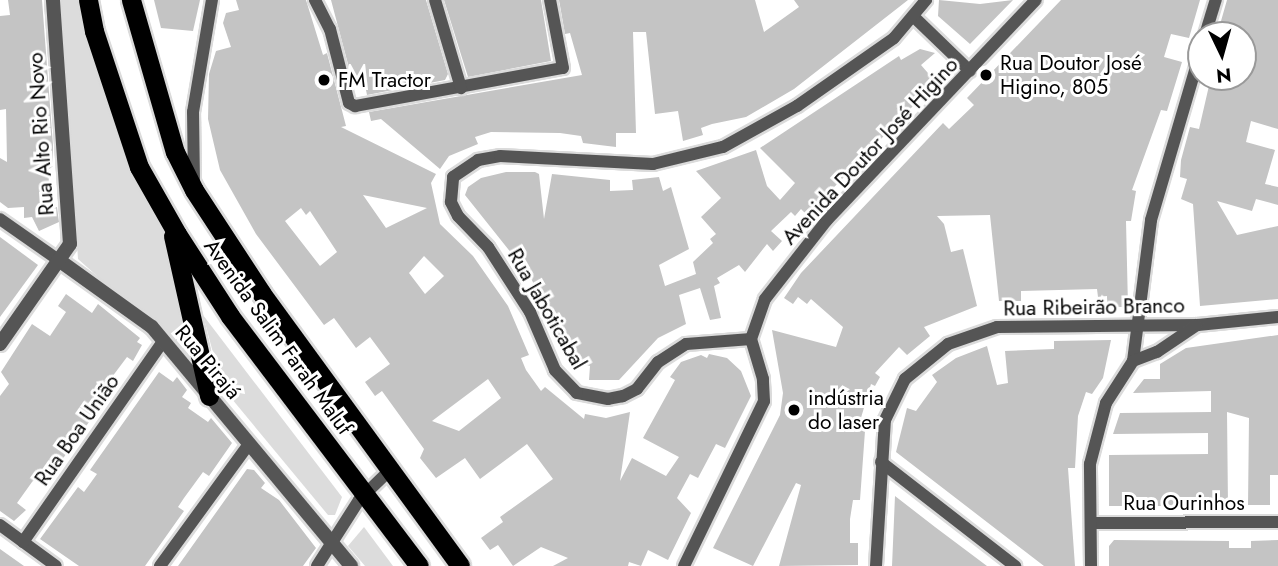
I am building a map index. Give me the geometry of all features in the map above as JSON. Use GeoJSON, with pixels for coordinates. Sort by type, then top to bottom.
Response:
{"type":"FeatureCollection","features":[{"type":"Feature","properties":{"kind":"highway","name":"Avenida Salim Farah Maluf"},"geometry":{"type":"LineString","coordinates":[[88,0],[94,31],[139,167],[170,221],[230,316],[419,566]]}},
{"type":"Feature","properties":{"kind":"highway","name":"Avenida Salim Farah Maluf"},"geometry":{"type":"LineString","coordinates":[[131,0],[175,152],[194,190],[262,294],[392,468],[460,566]]}},
{"type":"Feature","properties":{"kind":"highway"},"geometry":{"type":"LineString","coordinates":[[170,221],[209,396]]}},
{"type":"Feature","properties":{"kind":"street","name":"Rua Alto Rio Novo"},"geometry":{"type":"LineString","coordinates":[[53,0],[70,244],[60,261]]}},
{"type":"Feature","properties":{"kind":"street"},"geometry":{"type":"LineString","coordinates":[[194,190],[192,112],[212,0]]}},
{"type":"Feature","properties":{"kind":"street"},"geometry":{"type":"LineString","coordinates":[[315,0],[330,29],[349,103],[355,106],[563,68],[565,64],[550,0]]}},
{"type":"Feature","properties":{"kind":"street"},"geometry":{"type":"LineString","coordinates":[[435,0],[461,88]]}},
{"type":"Feature","properties":{"kind":"street","name":"Rua Jaboticabal"},"geometry":{"type":"LineString","coordinates":[[751,339],[686,344],[658,362],[638,389],[623,396],[600,399],[577,393],[555,370],[530,312],[488,247],[458,216],[451,202],[453,177],[478,160],[500,156],[653,163],[723,147],[844,74],[894,38],[926,0]]}},
{"type":"Feature","properties":{"kind":"street","name":"Avenida Doutor José Higino"},"geometry":{"type":"LineString","coordinates":[[751,339],[765,299],[827,220],[1036,0]]}},
{"type":"Feature","properties":{"kind":"street"},"geometry":{"type":"LineString","coordinates":[[1209,21],[1216,0]]}},
{"type":"Feature","properties":{"kind":"street"},"geometry":{"type":"LineString","coordinates":[[913,16],[970,71]]}},
{"type":"Feature","properties":{"kind":"street"},"geometry":{"type":"LineString","coordinates":[[1091,566],[1090,464],[1096,431],[1106,403],[1133,361],[1151,220],[1189,91]]}},
{"type":"Feature","properties":{"kind":"street","name":"Rua Pirajá"},"geometry":{"type":"LineString","coordinates":[[0,219],[152,327],[351,566]]}},
{"type":"Feature","properties":{"kind":"street"},"geometry":{"type":"LineString","coordinates":[[0,344],[60,261]]}},
{"type":"Feature","properties":{"kind":"street","name":"Rua Ribeirão Branco"},"geometry":{"type":"LineString","coordinates":[[876,566],[881,463],[892,399],[905,379],[948,344],[997,327],[1198,325],[1278,317]]}},
{"type":"Feature","properties":{"kind":"street"},"geometry":{"type":"LineString","coordinates":[[1133,361],[1157,352],[1198,325]]}},
{"type":"Feature","properties":{"kind":"street"},"geometry":{"type":"LineString","coordinates":[[684,566],[764,401],[763,379],[751,339]]}},
{"type":"Feature","properties":{"kind":"street","name":"Rua Boa União"},"geometry":{"type":"LineString","coordinates":[[23,542],[163,341]]}},
{"type":"Feature","properties":{"kind":"street"},"geometry":{"type":"LineString","coordinates":[[160,566],[249,444]]}},
{"type":"Feature","properties":{"kind":"street"},"geometry":{"type":"LineString","coordinates":[[881,463],[1015,566]]}},
{"type":"Feature","properties":{"kind":"street"},"geometry":{"type":"LineString","coordinates":[[317,566],[365,494],[392,468]]}},
{"type":"Feature","properties":{"kind":"street","name":"Rua Ourinhos"},"geometry":{"type":"LineString","coordinates":[[1091,523],[1278,522]]}},
{"type":"Feature","properties":{"kind":"street"},"geometry":{"type":"LineString","coordinates":[[0,526],[56,566]]}},
{"type":"Feature","properties":{"kind":"shaded area"},"geometry":{"type":"Polygon","coordinates":[[[61,0],[80,0],[93,63],[125,160],[167,233],[190,359],[78,259],[61,0]]]}},
{"type":"Feature","properties":{"kind":"shaded area"},"geometry":{"type":"Polygon","coordinates":[[[203,315],[342,497],[335,515],[328,515],[222,387],[203,315]]]}},
{"type":"Feature","properties":{"kind":"shaded area"},"geometry":{"type":"Polygon","coordinates":[[[364,527],[393,566],[365,566],[348,546],[364,527]]]}},
{"type":"Feature","properties":{"kind":"building"},"geometry":{"type":"Polygon","coordinates":[[[8,0],[42,0],[53,145],[53,166],[48,170],[51,208],[57,207],[59,222],[39,231],[32,217],[24,218],[24,207],[8,208],[0,202],[0,158],[7,162],[6,109],[0,110],[0,16],[10,15],[8,0]]]}},
{"type":"Feature","properties":{"kind":"building"},"geometry":{"type":"Polygon","coordinates":[[[154,0],[200,0],[193,31],[161,28],[154,0]]]}},
{"type":"Feature","properties":{"kind":"building"},"geometry":{"type":"Polygon","coordinates":[[[236,0],[306,0],[323,55],[327,53],[346,126],[341,127],[436,174],[431,183],[440,224],[473,256],[508,306],[529,355],[521,358],[541,391],[545,387],[584,419],[585,414],[606,418],[630,412],[620,481],[632,458],[666,476],[679,457],[643,438],[675,380],[670,377],[681,362],[701,355],[707,358],[709,354],[727,358],[741,371],[751,396],[725,448],[716,444],[698,478],[690,474],[677,498],[691,513],[668,560],[648,550],[641,566],[629,562],[628,566],[553,566],[568,558],[541,547],[513,566],[498,545],[490,550],[481,538],[503,522],[500,517],[553,479],[527,444],[480,479],[465,458],[436,478],[420,458],[424,449],[382,391],[375,396],[365,382],[390,364],[370,337],[356,348],[334,318],[324,325],[256,234],[220,170],[208,119],[209,74],[216,51],[231,47],[223,23],[226,13],[239,10],[236,0]],[[363,195],[386,228],[427,208],[363,195]],[[301,208],[285,221],[320,266],[337,252],[310,211],[306,215],[301,208]],[[424,256],[409,273],[425,294],[444,276],[424,256]],[[488,379],[432,421],[459,431],[501,398],[488,379]]]}},
{"type":"Feature","properties":{"kind":"building"},"geometry":{"type":"Polygon","coordinates":[[[331,0],[426,0],[448,74],[445,80],[367,95],[364,80],[353,83],[331,0]]]}},
{"type":"Feature","properties":{"kind":"building"},"geometry":{"type":"Polygon","coordinates":[[[444,0],[541,0],[551,61],[468,77],[444,0]]]}},
{"type":"Feature","properties":{"kind":"building"},"geometry":{"type":"Polygon","coordinates":[[[559,0],[755,0],[764,32],[799,7],[794,0],[908,0],[794,89],[746,117],[701,128],[703,135],[683,141],[678,111],[655,114],[646,32],[633,32],[636,133],[616,133],[616,147],[583,143],[581,136],[560,133],[491,132],[475,137],[478,144],[449,156],[440,169],[381,119],[371,121],[369,112],[582,75],[570,33],[565,34],[559,0]]]}},
{"type":"Feature","properties":{"kind":"building"},"geometry":{"type":"Polygon","coordinates":[[[939,0],[980,4],[1013,0],[970,44],[938,16],[939,0]]]}},
{"type":"Feature","properties":{"kind":"building"},"geometry":{"type":"Polygon","coordinates":[[[1061,0],[1200,0],[1194,21],[1187,21],[1187,38],[1171,34],[1164,57],[1182,62],[1167,111],[1161,110],[1132,190],[1136,191],[1131,221],[1126,221],[1128,307],[1107,307],[1107,296],[1098,297],[1097,289],[1021,291],[1021,301],[999,301],[990,215],[937,216],[944,224],[951,252],[963,249],[977,306],[924,327],[930,336],[907,355],[899,347],[875,373],[880,377],[875,386],[871,384],[858,428],[865,431],[860,500],[853,500],[850,543],[858,543],[858,565],[779,566],[801,485],[796,483],[753,566],[713,548],[780,415],[783,393],[772,330],[836,347],[843,327],[811,299],[807,304],[798,297],[793,304],[784,298],[801,273],[943,123],[949,129],[974,105],[967,98],[1061,0]]]}},
{"type":"Feature","properties":{"kind":"building"},"geometry":{"type":"Polygon","coordinates":[[[1227,0],[1278,0],[1278,129],[1251,121],[1246,142],[1275,150],[1265,184],[1278,187],[1278,205],[1256,199],[1252,211],[1217,201],[1237,235],[1278,226],[1278,299],[1200,306],[1193,204],[1181,199],[1187,179],[1180,177],[1181,160],[1190,127],[1199,129],[1208,91],[1257,91],[1257,21],[1221,21],[1227,0]]]}},
{"type":"Feature","properties":{"kind":"building"},"geometry":{"type":"Polygon","coordinates":[[[920,49],[935,53],[921,65],[934,80],[908,102],[913,106],[807,215],[801,209],[795,216],[791,212],[771,231],[782,241],[773,251],[767,244],[745,272],[739,265],[717,278],[720,283],[714,286],[721,318],[710,320],[700,288],[679,295],[686,324],[658,338],[619,380],[589,380],[590,366],[578,363],[569,338],[560,342],[531,278],[465,195],[468,187],[481,178],[506,172],[535,172],[539,174],[544,219],[552,174],[610,180],[610,191],[633,190],[632,180],[659,177],[663,191],[671,187],[689,249],[659,265],[665,286],[696,274],[693,262],[713,243],[710,239],[716,234],[701,217],[721,198],[696,171],[756,150],[767,186],[780,200],[795,183],[760,148],[899,56],[901,60],[920,49]]]}},
{"type":"Feature","properties":{"kind":"building"},"geometry":{"type":"Polygon","coordinates":[[[0,237],[38,265],[0,317],[0,237]]]}},
{"type":"Feature","properties":{"kind":"building"},"geometry":{"type":"Polygon","coordinates":[[[66,294],[92,313],[98,304],[140,338],[137,342],[142,345],[133,361],[127,357],[97,397],[104,401],[54,471],[47,466],[32,482],[17,503],[26,510],[14,521],[0,511],[0,396],[9,384],[1,372],[32,324],[50,336],[66,312],[58,306],[66,294]]]}},
{"type":"Feature","properties":{"kind":"building"},"geometry":{"type":"Polygon","coordinates":[[[1278,335],[1278,475],[1270,475],[1270,505],[1248,505],[1249,418],[1227,412],[1228,506],[1109,506],[1109,455],[1208,454],[1208,433],[1113,434],[1120,413],[1211,412],[1211,391],[1133,393],[1144,379],[1160,379],[1160,364],[1186,348],[1278,335]]]}},
{"type":"Feature","properties":{"kind":"building"},"geometry":{"type":"Polygon","coordinates":[[[1111,340],[1103,378],[1092,394],[1086,392],[1078,416],[1075,468],[1068,468],[1075,566],[1044,566],[896,452],[907,408],[916,411],[937,382],[932,375],[956,358],[987,346],[997,385],[1008,383],[1005,351],[1054,349],[1054,341],[1111,340]]]}},
{"type":"Feature","properties":{"kind":"building"},"geometry":{"type":"Polygon","coordinates":[[[159,372],[173,382],[177,377],[187,390],[182,397],[191,403],[188,408],[208,422],[211,418],[232,443],[209,476],[203,472],[184,498],[178,507],[184,511],[145,566],[79,566],[40,539],[78,487],[84,492],[97,474],[90,470],[159,372]]]}},
{"type":"Feature","properties":{"kind":"building"},"geometry":{"type":"Polygon","coordinates":[[[247,469],[254,470],[265,483],[261,488],[279,500],[316,548],[303,566],[178,566],[247,469]]]}},
{"type":"Feature","properties":{"kind":"building"},"geometry":{"type":"Polygon","coordinates":[[[895,496],[935,527],[987,566],[892,566],[895,496]]]}},
{"type":"Feature","properties":{"kind":"building"},"geometry":{"type":"Polygon","coordinates":[[[1114,540],[1229,541],[1229,548],[1251,548],[1251,541],[1278,540],[1278,566],[1109,566],[1109,546],[1114,540]]]}},
{"type":"Feature","properties":{"kind":"building"},"geometry":{"type":"Polygon","coordinates":[[[0,549],[24,566],[0,566],[0,549]]]}},
{"type":"Feature","properties":{"kind":"place","name":"Rua Doutor José Higino, 805"},"geometry":{"type":"Point","coordinates":[986,75]}},
{"type":"Feature","properties":{"kind":"place","name":"FM Tractor"},"geometry":{"type":"Point","coordinates":[324,80]}},
{"type":"Feature","properties":{"kind":"place","name":"indústria do laser"},"geometry":{"type":"Point","coordinates":[794,410]}}]}
